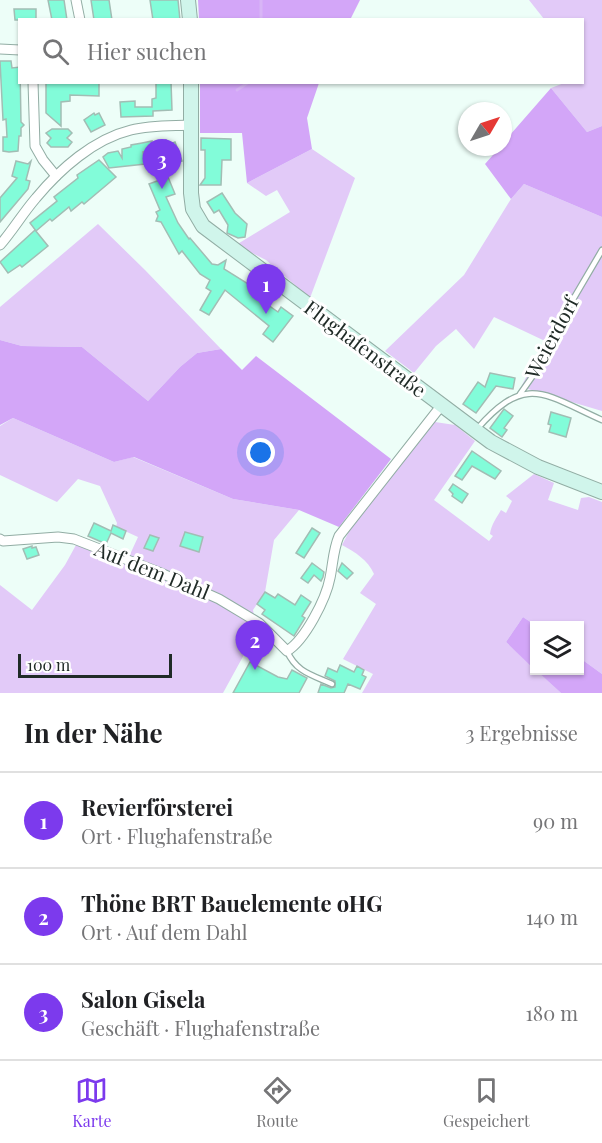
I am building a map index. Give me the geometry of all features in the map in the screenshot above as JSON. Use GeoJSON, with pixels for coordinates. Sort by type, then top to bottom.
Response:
{"type":"FeatureCollection","features":[{"type":"Feature","properties":{"kind":"main road"},"geometry":{"type":"LineString","coordinates":[[188,0],[190,18]]}},
{"type":"Feature","properties":{"kind":"main road","name":"Flughafenstraße"},"geometry":{"type":"LineString","coordinates":[[190,84],[191,199],[193,209],[203,226],[476,431],[506,451],[538,467],[602,492]]}},
{"type":"Feature","properties":{"kind":"street"},"geometry":{"type":"LineString","coordinates":[[76,0],[80,18]]}},
{"type":"Feature","properties":{"kind":"street"},"geometry":{"type":"LineString","coordinates":[[0,49],[18,50]]}},
{"type":"Feature","properties":{"kind":"street"},"geometry":{"type":"LineString","coordinates":[[33,84],[35,146],[56,176]]}},
{"type":"Feature","properties":{"kind":"street"},"geometry":{"type":"LineString","coordinates":[[0,245],[56,176],[87,151],[116,135],[134,129],[191,125]]}},
{"type":"Feature","properties":{"kind":"street"},"geometry":{"type":"LineString","coordinates":[[287,651],[300,640],[327,591],[335,545],[339,536],[441,406]]}},
{"type":"Feature","properties":{"kind":"street","name":"Auf dem Dahl"},"geometry":{"type":"LineString","coordinates":[[0,539],[3,541],[58,537],[74,539],[219,598],[259,623],[287,651]]}},
{"type":"Feature","properties":{"kind":"lane","name":"Weierdorf"},"geometry":{"type":"LineString","coordinates":[[476,431],[495,409],[520,394],[532,377],[602,250]]}},
{"type":"Feature","properties":{"kind":"lane","name":"Weierdorf"},"geometry":{"type":"LineString","coordinates":[[520,394],[536,392],[548,395],[602,420]]}},
{"type":"Feature","properties":{"kind":"lane","name":"Auf dem Dahl"},"geometry":{"type":"LineString","coordinates":[[287,651],[292,662],[299,668],[332,684]]}},
{"type":"Feature","properties":{"kind":"shaded area"},"geometry":{"type":"Polygon","coordinates":[[[198,0],[360,0],[351,18],[199,18],[198,0]]]}},
{"type":"Feature","properties":{"kind":"shaded area"},"geometry":{"type":"Polygon","coordinates":[[[529,0],[602,0],[602,126],[587,132],[551,88],[561,84],[584,84],[584,18],[543,18],[529,0]]]}},
{"type":"Feature","properties":{"kind":"shaded area"},"geometry":{"type":"Polygon","coordinates":[[[200,84],[319,84],[307,118],[312,149],[247,183],[242,133],[200,133],[200,84]]]}},
{"type":"Feature","properties":{"kind":"shaded area"},"geometry":{"type":"Polygon","coordinates":[[[551,88],[587,132],[602,126],[602,217],[524,184],[511,199],[485,164],[492,156],[512,156],[512,133],[551,88]]]}},
{"type":"Feature","properties":{"kind":"shaded area"},"geometry":{"type":"Polygon","coordinates":[[[312,149],[355,178],[310,298],[266,260],[236,245],[290,212],[277,190],[266,196],[247,183],[312,149]]]}},
{"type":"Feature","properties":{"kind":"shaded area"},"geometry":{"type":"Polygon","coordinates":[[[524,184],[602,217],[602,411],[521,387],[545,341],[494,317],[474,349],[456,329],[436,346],[414,373],[385,351],[464,275],[511,199],[524,184]]]}},
{"type":"Feature","properties":{"kind":"shaded area"},"geometry":{"type":"Polygon","coordinates":[[[98,224],[221,349],[197,353],[180,367],[148,401],[82,347],[22,346],[0,340],[0,307],[98,224]]]}},
{"type":"Feature","properties":{"kind":"shaded area"},"geometry":{"type":"Polygon","coordinates":[[[0,340],[22,346],[82,347],[148,401],[180,367],[197,353],[221,349],[242,370],[256,356],[391,459],[339,527],[299,510],[233,499],[134,457],[114,462],[13,418],[0,425],[0,340]]]}},
{"type":"Feature","properties":{"kind":"shaded area"},"geometry":{"type":"Polygon","coordinates":[[[13,418],[114,462],[133,457],[233,499],[299,510],[274,540],[265,592],[253,610],[257,631],[223,693],[0,693],[0,585],[32,610],[65,565],[76,545],[127,561],[138,537],[116,527],[117,523],[100,486],[78,479],[57,502],[0,475],[0,426],[13,418]]]}},
{"type":"Feature","properties":{"kind":"shaded area"},"geometry":{"type":"Polygon","coordinates":[[[435,422],[455,425],[475,441],[434,500],[489,541],[493,536],[490,534],[496,518],[501,510],[506,513],[512,501],[506,496],[534,474],[554,483],[548,500],[578,510],[581,498],[589,497],[602,502],[602,674],[584,661],[584,621],[530,622],[523,617],[506,642],[530,664],[530,675],[542,675],[561,693],[362,693],[373,674],[343,659],[376,604],[360,593],[374,574],[365,561],[342,545],[354,522],[435,422]]]}},
{"type":"Feature","properties":{"kind":"shaded area"},"geometry":{"type":"Polygon","coordinates":[[[523,617],[530,622],[530,665],[506,642],[523,617]]]}},
{"type":"Feature","properties":{"kind":"shaded area"},"geometry":{"type":"Polygon","coordinates":[[[584,661],[602,674],[602,693],[561,693],[541,675],[584,675],[584,661]]]}},
{"type":"Feature","properties":{"kind":"building"},"geometry":{"type":"Polygon","coordinates":[[[48,0],[64,0],[67,18],[52,18],[48,0]]]}},
{"type":"Feature","properties":{"kind":"building"},"geometry":{"type":"Polygon","coordinates":[[[91,0],[109,0],[112,18],[94,18],[91,0]]]}},
{"type":"Feature","properties":{"kind":"building"},"geometry":{"type":"Polygon","coordinates":[[[150,0],[178,0],[180,18],[153,18],[150,0]]]}},
{"type":"Feature","properties":{"kind":"building"},"geometry":{"type":"Polygon","coordinates":[[[14,9],[36,9],[36,18],[15,20],[14,9]]]}},
{"type":"Feature","properties":{"kind":"building"},"geometry":{"type":"Polygon","coordinates":[[[0,61],[11,61],[12,68],[18,67],[21,122],[24,125],[21,128],[21,136],[19,136],[18,151],[3,151],[3,137],[7,137],[6,119],[3,120],[0,61]]]}},
{"type":"Feature","properties":{"kind":"building"},"geometry":{"type":"Polygon","coordinates":[[[46,84],[99,84],[99,96],[70,95],[70,101],[61,102],[61,126],[46,113],[46,84]]]}},
{"type":"Feature","properties":{"kind":"building"},"geometry":{"type":"Polygon","coordinates":[[[156,84],[171,84],[172,110],[153,111],[153,116],[121,117],[120,102],[135,101],[135,107],[152,107],[152,99],[156,98],[156,84]]]}},
{"type":"Feature","properties":{"kind":"building"},"geometry":{"type":"Polygon","coordinates":[[[94,113],[95,115],[99,113],[105,125],[91,132],[84,120],[94,113]]]}},
{"type":"Feature","properties":{"kind":"building"},"geometry":{"type":"Polygon","coordinates":[[[52,129],[68,129],[72,133],[67,138],[72,142],[68,147],[51,147],[47,143],[51,138],[46,133],[52,129]]]}},
{"type":"Feature","properties":{"kind":"building"},"geometry":{"type":"Polygon","coordinates":[[[201,138],[231,139],[231,160],[222,160],[221,185],[200,185],[205,178],[205,150],[201,150],[201,138]]]}},
{"type":"Feature","properties":{"kind":"building"},"geometry":{"type":"Polygon","coordinates":[[[166,140],[168,145],[175,142],[182,161],[171,164],[168,153],[161,155],[159,150],[143,152],[145,164],[109,168],[103,157],[108,153],[118,151],[122,158],[122,149],[131,147],[131,145],[152,141],[152,145],[166,140]]]}},
{"type":"Feature","properties":{"kind":"building"},"geometry":{"type":"Polygon","coordinates":[[[99,160],[116,177],[84,204],[82,202],[71,211],[69,207],[36,231],[30,223],[57,201],[54,197],[78,178],[77,175],[99,160]]]}},
{"type":"Feature","properties":{"kind":"building"},"geometry":{"type":"Polygon","coordinates":[[[16,161],[28,164],[31,161],[26,180],[30,181],[28,189],[0,222],[0,198],[17,178],[12,176],[16,161]]]}},
{"type":"Feature","properties":{"kind":"building"},"geometry":{"type":"Polygon","coordinates":[[[168,177],[175,194],[166,197],[178,223],[189,239],[212,264],[218,265],[226,260],[224,269],[258,290],[254,295],[278,312],[281,307],[293,316],[273,342],[263,334],[269,326],[225,290],[209,315],[200,310],[211,291],[206,288],[210,280],[200,274],[182,251],[179,254],[161,222],[156,221],[158,216],[156,212],[160,210],[149,184],[168,177]]]}},
{"type":"Feature","properties":{"kind":"building"},"geometry":{"type":"Polygon","coordinates":[[[222,193],[235,213],[247,224],[245,237],[238,238],[227,233],[228,225],[219,210],[214,213],[207,202],[222,193]]]}},
{"type":"Feature","properties":{"kind":"building"},"geometry":{"type":"Polygon","coordinates":[[[35,230],[48,246],[22,267],[20,265],[8,273],[0,262],[35,230]]]}},
{"type":"Feature","properties":{"kind":"building"},"geometry":{"type":"Polygon","coordinates":[[[490,373],[515,378],[513,389],[496,386],[476,413],[463,404],[478,382],[485,387],[490,373]]]}},
{"type":"Feature","properties":{"kind":"building"},"geometry":{"type":"Polygon","coordinates":[[[504,409],[513,416],[504,428],[507,430],[502,437],[490,428],[504,409]]]}},
{"type":"Feature","properties":{"kind":"building"},"geometry":{"type":"Polygon","coordinates":[[[551,412],[571,418],[566,437],[549,432],[551,412]]]}},
{"type":"Feature","properties":{"kind":"building"},"geometry":{"type":"Polygon","coordinates":[[[472,451],[501,471],[495,479],[472,466],[462,480],[455,476],[472,451]]]}},
{"type":"Feature","properties":{"kind":"building"},"geometry":{"type":"Polygon","coordinates":[[[453,484],[468,494],[462,503],[452,496],[449,490],[453,484]]]}},
{"type":"Feature","properties":{"kind":"building"},"geometry":{"type":"Polygon","coordinates":[[[94,523],[111,531],[113,525],[126,531],[123,539],[111,533],[106,544],[88,536],[94,523]]]}},
{"type":"Feature","properties":{"kind":"building"},"geometry":{"type":"Polygon","coordinates":[[[312,528],[320,533],[304,558],[296,553],[312,528]]]}},
{"type":"Feature","properties":{"kind":"building"},"geometry":{"type":"Polygon","coordinates":[[[185,532],[203,537],[199,552],[180,546],[185,532]]]}},
{"type":"Feature","properties":{"kind":"building"},"geometry":{"type":"Polygon","coordinates":[[[150,535],[159,538],[153,551],[144,548],[150,535]]]}},
{"type":"Feature","properties":{"kind":"building"},"geometry":{"type":"Polygon","coordinates":[[[32,546],[32,548],[36,547],[39,555],[27,559],[23,549],[32,546]]]}},
{"type":"Feature","properties":{"kind":"building"},"geometry":{"type":"Polygon","coordinates":[[[312,563],[324,572],[323,577],[321,581],[314,575],[308,583],[301,578],[312,563]]]}},
{"type":"Feature","properties":{"kind":"building"},"geometry":{"type":"Polygon","coordinates":[[[342,563],[353,573],[347,579],[338,571],[342,563]]]}},
{"type":"Feature","properties":{"kind":"building"},"geometry":{"type":"Polygon","coordinates":[[[265,592],[275,598],[278,594],[295,605],[301,595],[311,602],[294,636],[262,614],[265,610],[257,604],[265,592]]]}},
{"type":"Feature","properties":{"kind":"building"},"geometry":{"type":"Polygon","coordinates":[[[250,662],[278,677],[287,679],[292,670],[307,678],[299,693],[233,693],[250,662]]]}},
{"type":"Feature","properties":{"kind":"building"},"geometry":{"type":"Polygon","coordinates":[[[340,665],[354,672],[357,666],[364,670],[362,675],[366,677],[360,689],[348,684],[344,693],[318,693],[321,684],[331,688],[335,687],[335,681],[325,676],[328,668],[337,672],[340,665]]]}},
{"type":"Feature","properties":{"kind":"waterway"},"geometry":{"type":"LineString","coordinates":[[261,0],[261,18]]}},
{"type":"Feature","properties":{"kind":"waterway"},"geometry":{"type":"LineString","coordinates":[[237,90],[246,84]]}},
{"type":"Feature","properties":{"kind":"place","name":"Salon Gisela"},"geometry":{"type":"Point","coordinates":[162,189]}},
{"type":"Feature","properties":{"kind":"place","name":"Revierförsterei"},"geometry":{"type":"Point","coordinates":[266,314]}},
{"type":"Feature","properties":{"kind":"place","name":"Thöne BRT Bauelemente oHG"},"geometry":{"type":"Point","coordinates":[255,670]}}]}
